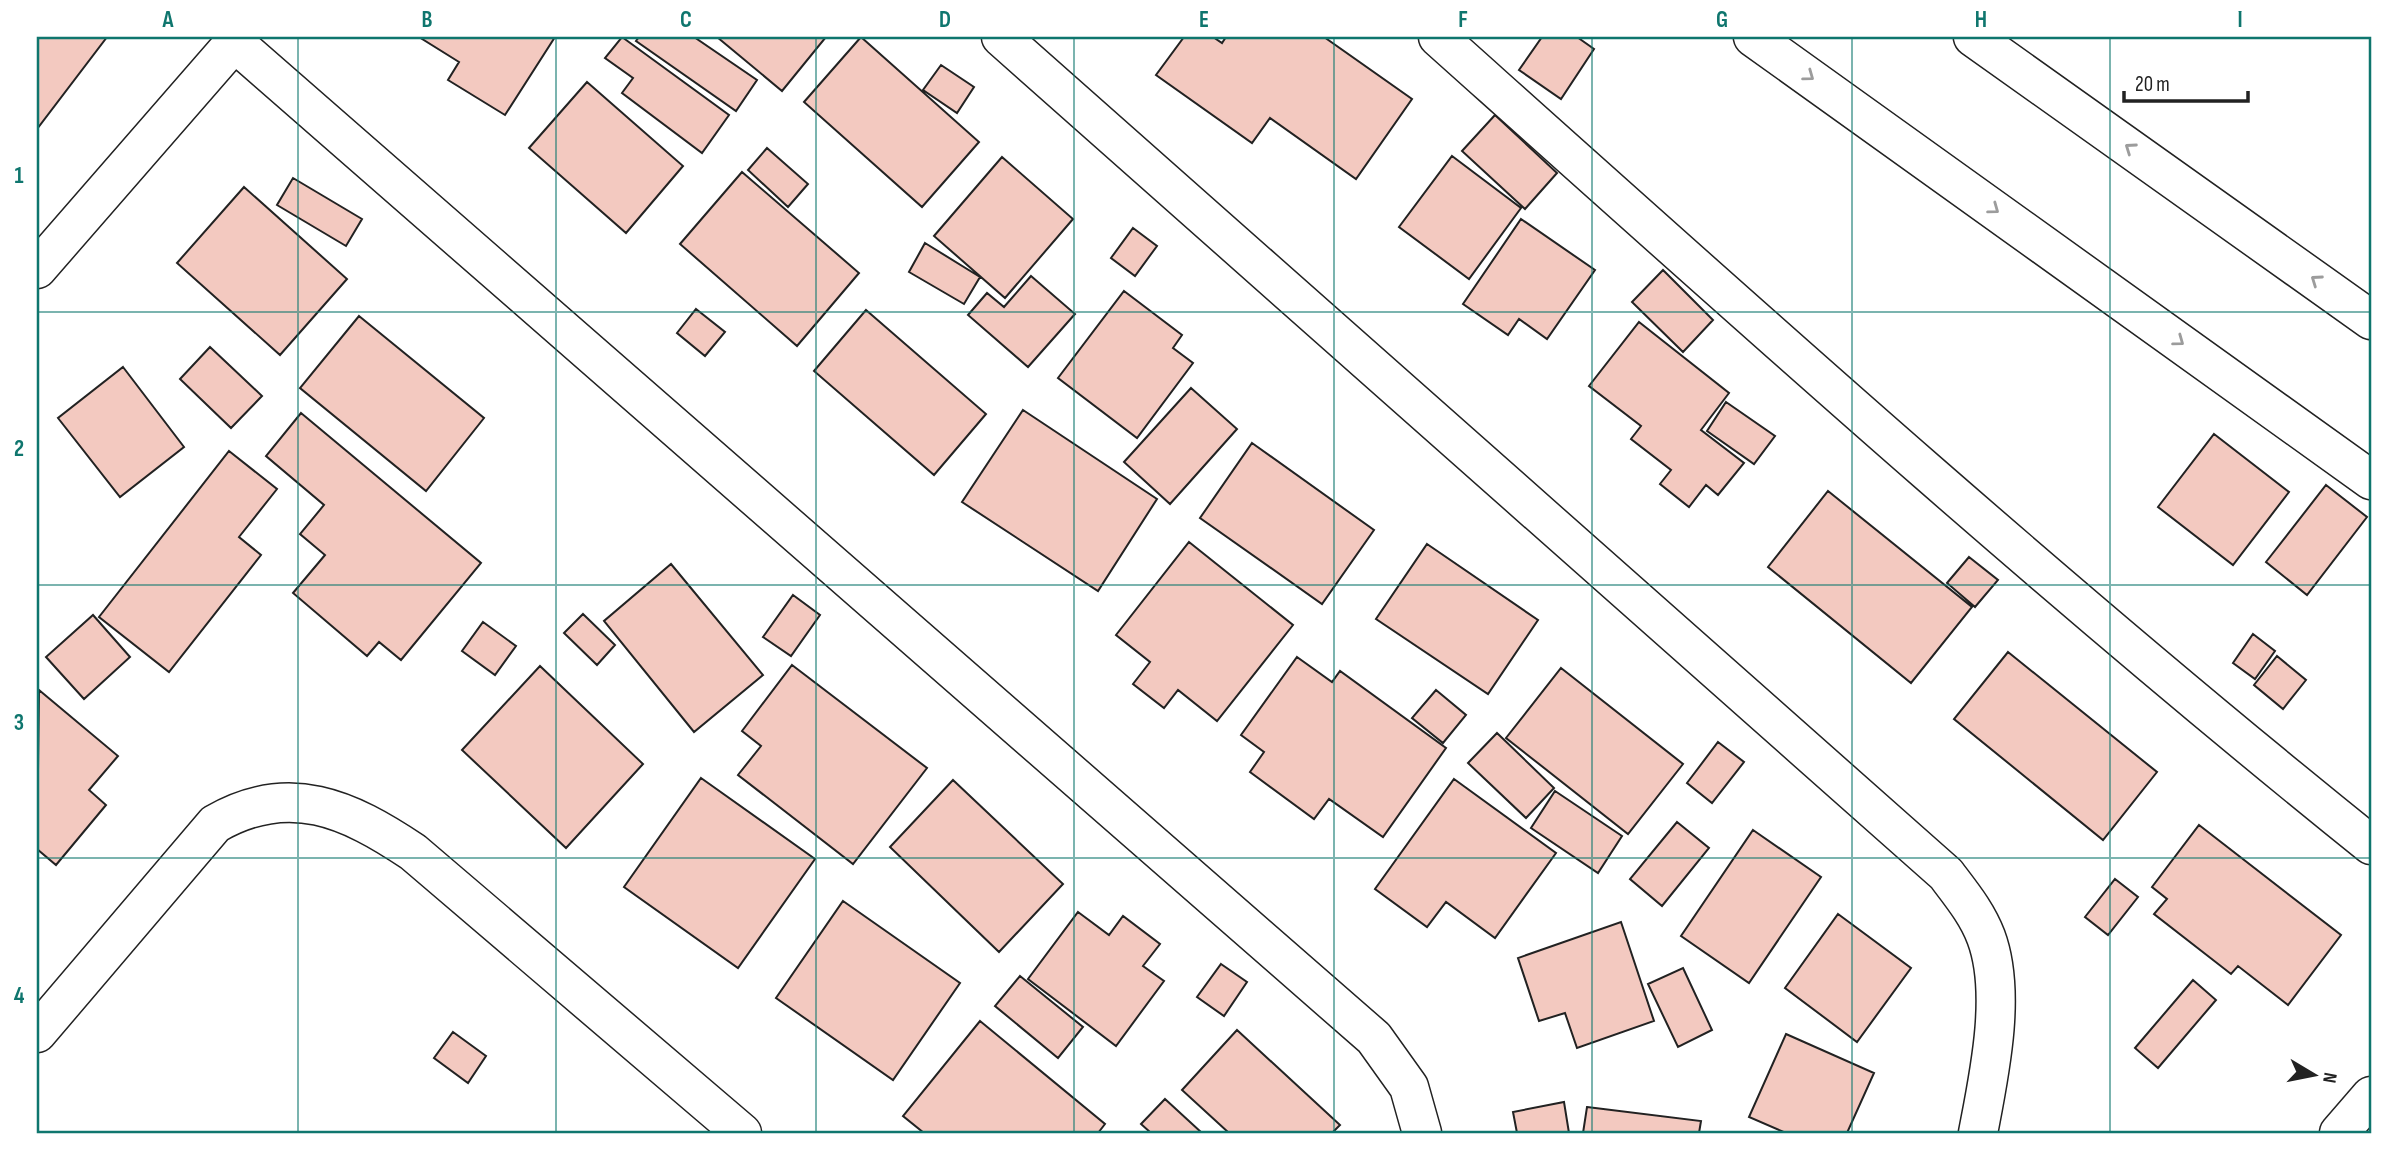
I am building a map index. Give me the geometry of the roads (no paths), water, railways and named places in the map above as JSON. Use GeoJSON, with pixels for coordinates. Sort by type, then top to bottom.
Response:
{"type":"FeatureCollection","features":[{"type":"Feature","properties":{"kind":"main road"},"geometry":{"type":"LineString","coordinates":[[1001,37],[1946,874],[1972,908],[1986,938],[1994,974],[1989,1073],[1978,1133]]}},
{"type":"Feature","properties":{"kind":"main road"},"geometry":{"type":"LineString","coordinates":[[1438,37],[1906,456],[2272,765],[2371,845]]}},
{"type":"Feature","properties":{"kind":"main road"},"geometry":{"type":"LineString","coordinates":[[1753,37],[2371,480]]}},
{"type":"Feature","properties":{"kind":"main road"},"geometry":{"type":"LineString","coordinates":[[1973,37],[2371,320]]}},
{"type":"Feature","properties":{"kind":"main road"},"geometry":{"type":"LineString","coordinates":[[37,269],[237,40],[1374,1038],[1409,1087],[1422,1133]]}},
{"type":"Feature","properties":{"kind":"main road"},"geometry":{"type":"LineString","coordinates":[[37,1033],[215,824],[242,809],[279,803],[314,804],[345,811],[413,852],[742,1133]]}},
{"type":"Feature","properties":{"kind":"main road"},"geometry":{"type":"LineString","coordinates":[[2339,1133],[2371,1096]]}}]}
